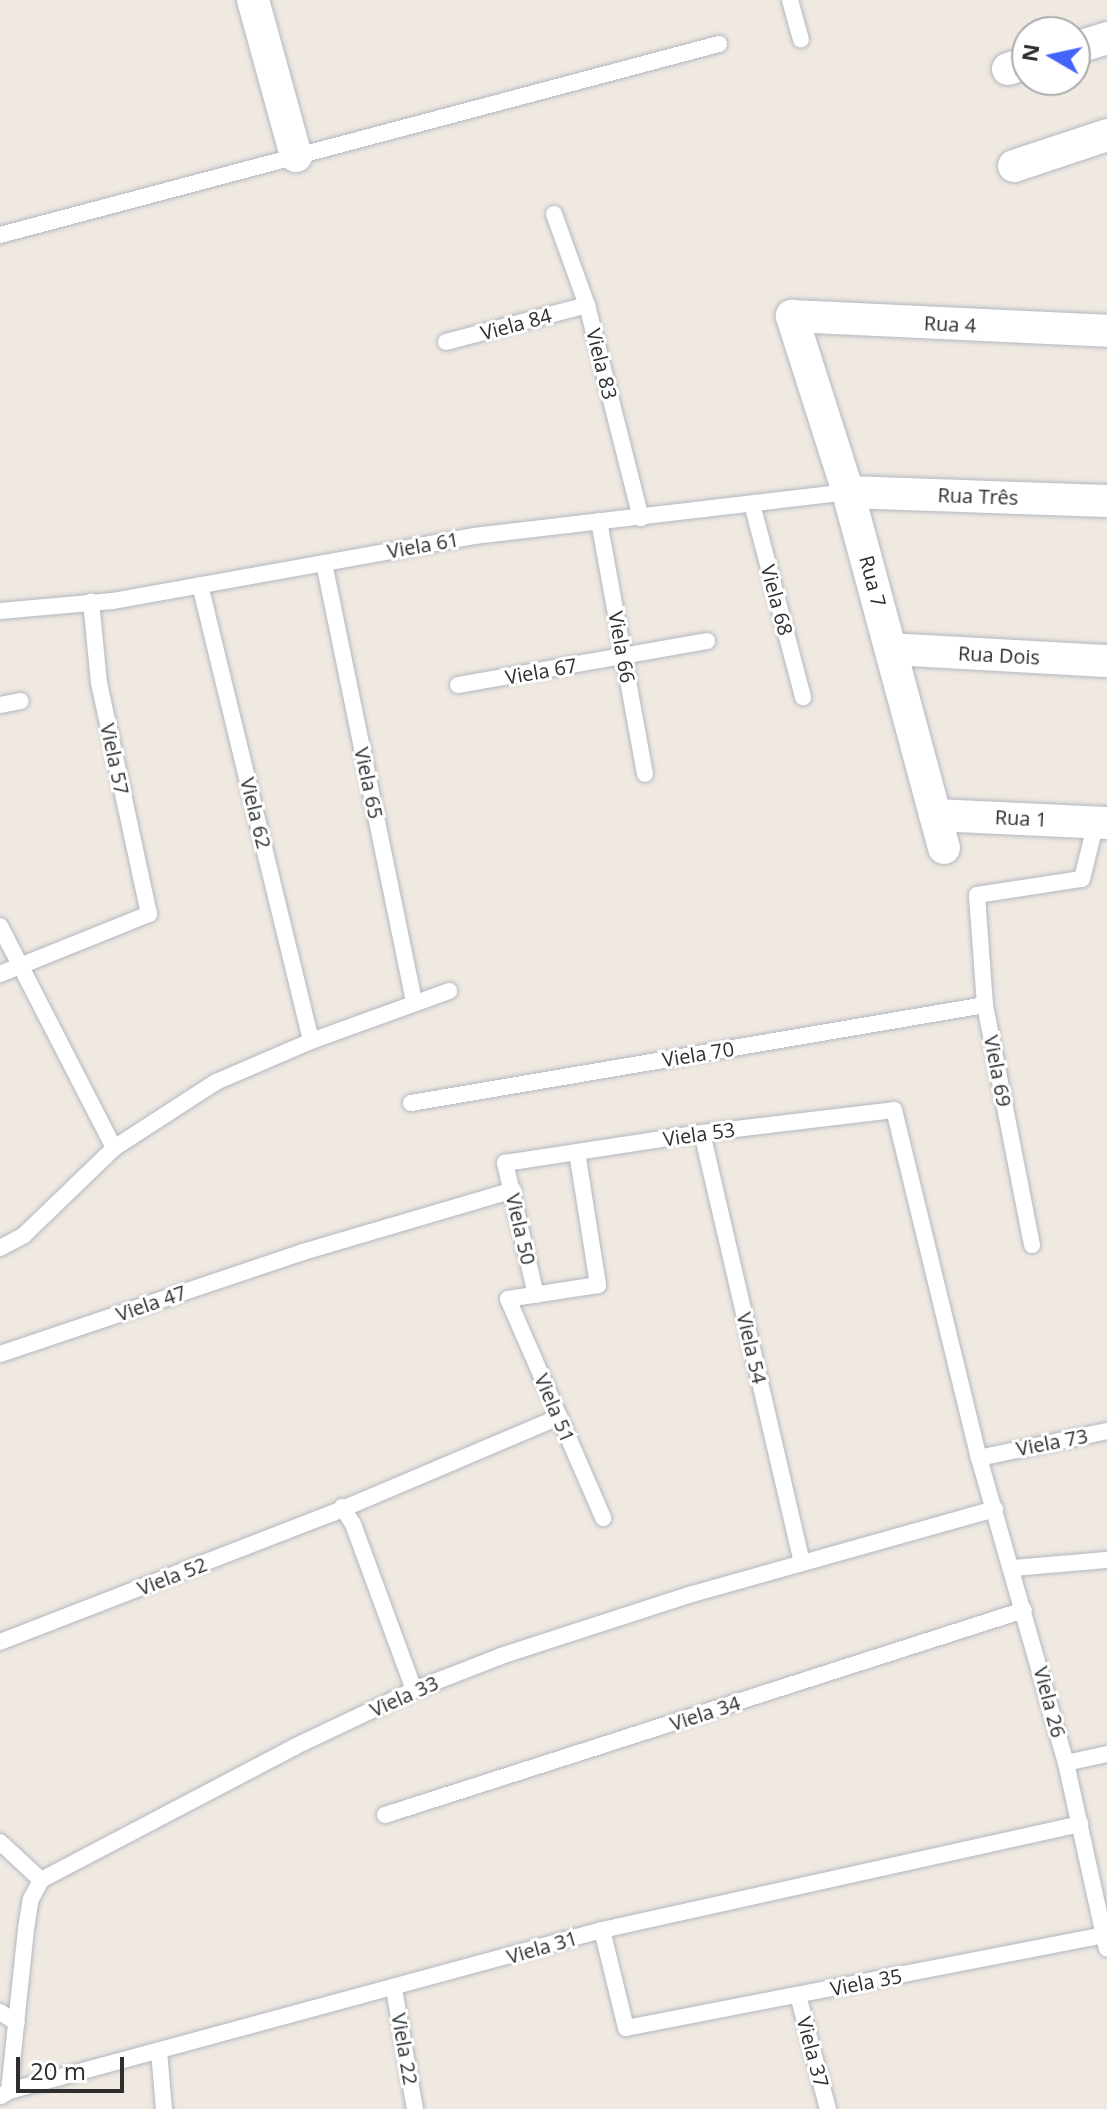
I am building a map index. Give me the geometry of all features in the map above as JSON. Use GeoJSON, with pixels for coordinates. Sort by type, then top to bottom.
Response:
{"type":"FeatureCollection","features":[{"type":"Feature","properties":{"kind":"street"},"geometry":{"type":"LineString","coordinates":[[253,0],[296,156]]}},
{"type":"Feature","properties":{"kind":"street"},"geometry":{"type":"LineString","coordinates":[[1014,166],[1107,135]]}},
{"type":"Feature","properties":{"kind":"street","name":"Rua 4"},"geometry":{"type":"LineString","coordinates":[[792,316],[1107,331]]}},
{"type":"Feature","properties":{"kind":"street","name":"Rua 7"},"geometry":{"type":"LineString","coordinates":[[792,316],[848,492],[944,848]]}},
{"type":"Feature","properties":{"kind":"street","name":"Rua Três"},"geometry":{"type":"LineString","coordinates":[[848,492],[1107,501]]}},
{"type":"Feature","properties":{"kind":"street","name":"Rua Dois"},"geometry":{"type":"LineString","coordinates":[[891,649],[1107,661]]}},
{"type":"Feature","properties":{"kind":"street","name":"Rua 1"},"geometry":{"type":"LineString","coordinates":[[935,815],[1102,822]]}},
{"type":"Feature","properties":{"kind":"lane"},"geometry":{"type":"LineString","coordinates":[[790,0],[801,40]]}},
{"type":"Feature","properties":{"kind":"lane"},"geometry":{"type":"LineString","coordinates":[[0,235],[719,44]]}},
{"type":"Feature","properties":{"kind":"lane","name":"Viela 83"},"geometry":{"type":"LineString","coordinates":[[554,214],[587,305],[641,518]]}},
{"type":"Feature","properties":{"kind":"lane","name":"Viela 84"},"geometry":{"type":"LineString","coordinates":[[446,342],[587,305]]}},
{"type":"Feature","properties":{"kind":"lane","name":"Viela 61"},"geometry":{"type":"LineString","coordinates":[[0,611],[200,585],[474,536],[848,492]]}},
{"type":"Feature","properties":{"kind":"lane","name":"Viela 68"},"geometry":{"type":"LineString","coordinates":[[752,504],[803,697]]}},
{"type":"Feature","properties":{"kind":"lane","name":"Viela 66"},"geometry":{"type":"LineString","coordinates":[[599,521],[645,774]]}},
{"type":"Feature","properties":{"kind":"lane","name":"Viela 65"},"geometry":{"type":"LineString","coordinates":[[324,563],[414,1003]]}},
{"type":"Feature","properties":{"kind":"lane","name":"Viela 62"},"geometry":{"type":"LineString","coordinates":[[200,585],[311,1041]]}},
{"type":"Feature","properties":{"kind":"lane","name":"Viela 57"},"geometry":{"type":"LineString","coordinates":[[18,967],[149,914],[99,683],[91,601]]}},
{"type":"Feature","properties":{"kind":"lane","name":"Viela 67"},"geometry":{"type":"LineString","coordinates":[[458,685],[707,641]]}},
{"type":"Feature","properties":{"kind":"lane"},"geometry":{"type":"LineString","coordinates":[[0,705],[21,701]]}},
{"type":"Feature","properties":{"kind":"lane","name":"Viela 69"},"geometry":{"type":"LineString","coordinates":[[1032,1245],[985,1005],[977,895],[1082,879],[1102,822]]}},
{"type":"Feature","properties":{"kind":"lane"},"geometry":{"type":"LineString","coordinates":[[0,926],[18,967],[114,1148]]}},
{"type":"Feature","properties":{"kind":"lane"},"geometry":{"type":"LineString","coordinates":[[0,974],[18,967]]}},
{"type":"Feature","properties":{"kind":"lane"},"geometry":{"type":"LineString","coordinates":[[0,1248],[24,1235],[114,1148],[216,1082],[311,1041],[449,991]]}},
{"type":"Feature","properties":{"kind":"lane","name":"Viela 70"},"geometry":{"type":"LineString","coordinates":[[411,1103],[985,1005]]}},
{"type":"Feature","properties":{"kind":"lane","name":"Viela 53"},"geometry":{"type":"LineString","coordinates":[[505,1163],[702,1133],[894,1110]]}},
{"type":"Feature","properties":{"kind":"lane","name":"Viela 26"},"geometry":{"type":"LineString","coordinates":[[894,1110],[979,1458],[1013,1568],[1066,1763],[1106,1942]]}},
{"type":"Feature","properties":{"kind":"lane","name":"Viela 54"},"geometry":{"type":"LineString","coordinates":[[702,1133],[802,1563]]}},
{"type":"Feature","properties":{"kind":"lane"},"geometry":{"type":"LineString","coordinates":[[536,1295],[598,1285],[577,1152]]}},
{"type":"Feature","properties":{"kind":"lane","name":"Viela 50"},"geometry":{"type":"LineString","coordinates":[[505,1163],[536,1295]]}},
{"type":"Feature","properties":{"kind":"lane","name":"Viela 47"},"geometry":{"type":"LineString","coordinates":[[0,1354],[303,1252],[513,1190]]}},
{"type":"Feature","properties":{"kind":"lane","name":"Viela 51"},"geometry":{"type":"LineString","coordinates":[[536,1295],[508,1299],[603,1518]]}},
{"type":"Feature","properties":{"kind":"lane","name":"Viela 52"},"geometry":{"type":"LineString","coordinates":[[0,1642],[342,1507],[559,1417]]}},
{"type":"Feature","properties":{"kind":"lane","name":"Viela 73"},"geometry":{"type":"LineString","coordinates":[[979,1458],[1107,1431]]}},
{"type":"Feature","properties":{"kind":"lane"},"geometry":{"type":"LineString","coordinates":[[342,1507],[353,1524],[414,1690]]}},
{"type":"Feature","properties":{"kind":"lane","name":"Viela 33"},"geometry":{"type":"LineString","coordinates":[[41,1880],[294,1747],[414,1690],[515,1651],[802,1563],[995,1509]]}},
{"type":"Feature","properties":{"kind":"lane"},"geometry":{"type":"LineString","coordinates":[[1013,1568],[1107,1560]]}},
{"type":"Feature","properties":{"kind":"lane","name":"Viela 34"},"geometry":{"type":"LineString","coordinates":[[385,1815],[1024,1610]]}},
{"type":"Feature","properties":{"kind":"lane"},"geometry":{"type":"LineString","coordinates":[[1066,1763],[1107,1754]]}},
{"type":"Feature","properties":{"kind":"lane","name":"Viela 31"},"geometry":{"type":"LineString","coordinates":[[5,2094],[602,1930],[1080,1824]]}},
{"type":"Feature","properties":{"kind":"lane"},"geometry":{"type":"LineString","coordinates":[[0,1842],[41,1880],[31,1899],[17,2023],[5,2094]]}},
{"type":"Feature","properties":{"kind":"lane","name":"Viela 35"},"geometry":{"type":"LineString","coordinates":[[602,1930],[626,2028],[1106,1942]]}},
{"type":"Feature","properties":{"kind":"lane","name":"Viela 22"},"geometry":{"type":"LineString","coordinates":[[394,1989],[415,2109]]}},
{"type":"Feature","properties":{"kind":"lane","name":"Viela 37"},"geometry":{"type":"LineString","coordinates":[[798,1995],[828,2109]]}},
{"type":"Feature","properties":{"kind":"lane"},"geometry":{"type":"LineString","coordinates":[[0,2012],[17,2023]]}},
{"type":"Feature","properties":{"kind":"lane"},"geometry":{"type":"LineString","coordinates":[[159,2051],[164,2109]]}}]}
